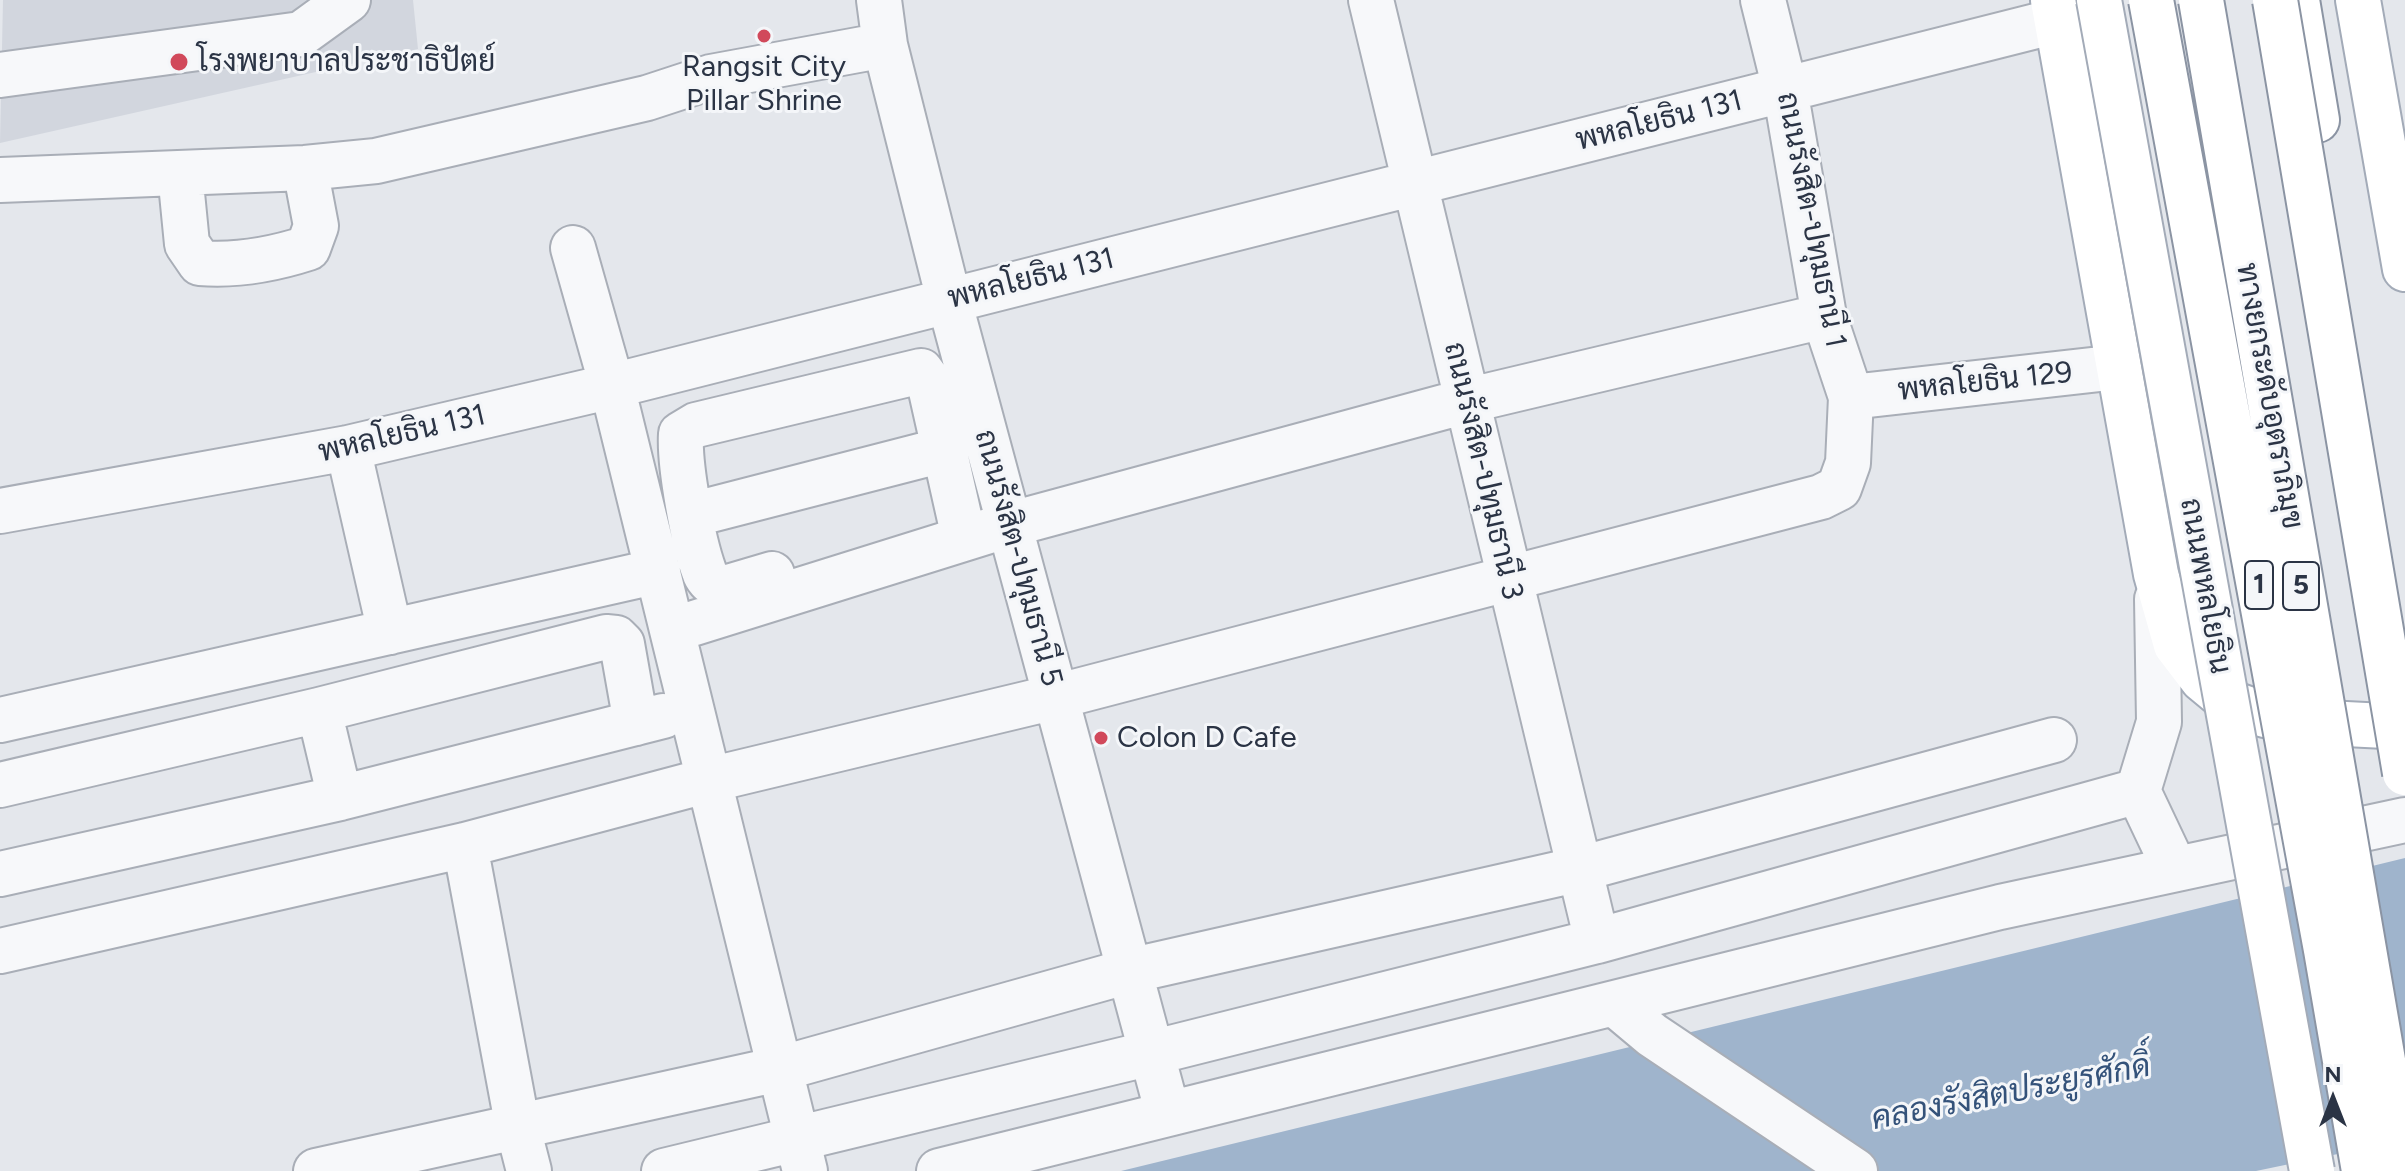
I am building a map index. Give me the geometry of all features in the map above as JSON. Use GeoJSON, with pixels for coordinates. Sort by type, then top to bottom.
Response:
{"type":"FeatureCollection","features":[{"type":"Feature","properties":{"kind":"main road","name":"ถนนพหลโยธิน"},"geometry":{"type":"LineString","coordinates":[[2099,0],[2312,1171]]}},
{"type":"Feature","properties":{"kind":"main road","name":"ถนนพหลโยธิน"},"geometry":{"type":"LineString","coordinates":[[2151,0],[2364,1171]]}},
{"type":"Feature","properties":{"kind":"main road","name":"ทางยกระดับอุตราภิมุข"},"geometry":{"type":"LineString","coordinates":[[2201,0],[2402,1171]]}},
{"type":"Feature","properties":{"kind":"main road"},"geometry":{"type":"LineString","coordinates":[[2275,0],[2405,773]]}},
{"type":"Feature","properties":{"kind":"main road"},"geometry":{"type":"LineString","coordinates":[[2297,0],[2405,649]]}},
{"type":"Feature","properties":{"kind":"main road"},"geometry":{"type":"LineString","coordinates":[[2358,0],[2405,269]]}},
{"type":"Feature","properties":{"kind":"main road"},"geometry":{"type":"LineString","coordinates":[[2055,10],[2156,574],[2176,645],[2202,679],[2231,703],[2265,715],[2307,722],[2405,727]]}},
{"type":"Feature","properties":{"kind":"main road"},"geometry":{"type":"LineString","coordinates":[[2356,723],[2405,706]]}},
{"type":"Feature","properties":{"kind":"main road"},"geometry":{"type":"LineString","coordinates":[[2351,1171],[2405,1160]]}},
{"type":"Feature","properties":{"kind":"street"},"geometry":{"type":"LineString","coordinates":[[0,75],[301,34],[348,0]]}},
{"type":"Feature","properties":{"kind":"street","name":"ถนนรังสิต-ปทุมธานี 5"},"geometry":{"type":"LineString","coordinates":[[879,0],[885,45],[949,300],[1168,1114]]}},
{"type":"Feature","properties":{"kind":"street","name":"ถนนรังสิต-ปทุมธานี 3"},"geometry":{"type":"LineString","coordinates":[[1371,0],[1597,941]]}},
{"type":"Feature","properties":{"kind":"street","name":"ถนนรังสิต-ปทุมธานี 1"},"geometry":{"type":"LineString","coordinates":[[1508,577],[1821,497],[1839,488],[1848,463],[1851,397],[1824,316],[1785,89],[1763,0]]}},
{"type":"Feature","properties":{"kind":"street","name":"พหลโยธิน 131"},"geometry":{"type":"LineString","coordinates":[[0,511],[348,448],[612,386],[1785,89],[2055,10]]}},
{"type":"Feature","properties":{"kind":"street"},"geometry":{"type":"LineString","coordinates":[[0,180],[305,168],[376,161],[647,98],[711,77],[885,45]]}},
{"type":"Feature","properties":{"kind":"street"},"geometry":{"type":"LineString","coordinates":[[180,173],[187,244],[200,263],[221,265],[281,257],[308,248],[316,226],[305,168]]}},
{"type":"Feature","properties":{"kind":"street"},"geometry":{"type":"LineString","coordinates":[[573,248],[612,386],[800,1155]]}},
{"type":"Feature","properties":{"kind":"street"},"geometry":{"type":"LineString","coordinates":[[672,630],[1006,516],[1466,401],[1824,316]]}},
{"type":"Feature","properties":{"kind":"street","name":"พหลโยธิน 129"},"geometry":{"type":"LineString","coordinates":[[1851,397],[2118,367]]}},
{"type":"Feature","properties":{"kind":"street"},"geometry":{"type":"LineString","coordinates":[[960,520],[929,382],[921,371],[696,425],[681,434],[680,451],[691,515],[707,579],[716,586],[728,587],[960,520],[1006,516]]}},
{"type":"Feature","properties":{"kind":"street"},"geometry":{"type":"LineString","coordinates":[[348,448],[390,632]]}},
{"type":"Feature","properties":{"kind":"street"},"geometry":{"type":"LineString","coordinates":[[691,515],[943,450]]}},
{"type":"Feature","properties":{"kind":"street"},"geometry":{"type":"LineString","coordinates":[[0,720],[658,571]]}},
{"type":"Feature","properties":{"kind":"street"},"geometry":{"type":"LineString","coordinates":[[2156,574],[2159,722],[2138,791],[2175,869]]}},
{"type":"Feature","properties":{"kind":"street"},"geometry":{"type":"LineString","coordinates":[[0,951],[465,845],[709,780],[1055,697],[1508,577]]}},
{"type":"Feature","properties":{"kind":"street"},"geometry":{"type":"LineString","coordinates":[[0,785],[319,710],[606,637],[616,638],[622,644],[636,723]]}},
{"type":"Feature","properties":{"kind":"street"},"geometry":{"type":"LineString","coordinates":[[0,874],[340,798],[691,709]]}},
{"type":"Feature","properties":{"kind":"street"},"geometry":{"type":"LineString","coordinates":[[319,710],[340,798]]}},
{"type":"Feature","properties":{"kind":"street"},"geometry":{"type":"LineString","coordinates":[[316,1171],[779,1069],[1129,971],[1580,869],[2054,740]]}},
{"type":"Feature","properties":{"kind":"street"},"geometry":{"type":"LineString","coordinates":[[664,1171],[800,1155],[1151,1053],[1597,941],[2138,791]]}},
{"type":"Feature","properties":{"kind":"street"},"geometry":{"type":"LineString","coordinates":[[939,1171],[2000,907],[2405,820]]}},
{"type":"Feature","properties":{"kind":"street"},"geometry":{"type":"LineString","coordinates":[[465,845],[518,1128],[529,1171]]}},
{"type":"Feature","properties":{"kind":"street"},"geometry":{"type":"LineString","coordinates":[[1615,1004],[1652,1035],[1855,1171]]}},
{"type":"Feature","properties":{"kind":"shaded area","name":"โรงพยาบาลประชาธิปัตย์"},"geometry":{"type":"Polygon","coordinates":[[[3,0],[413,0],[418,49],[0,143],[3,0]]]}},
{"type":"Feature","properties":{"kind":"water","name":"คลองรังสิตประยูรศักดิ์"},"geometry":{"type":"Polygon","coordinates":[[[2405,858],[2405,1140],[2256,1171],[1121,1171],[2405,858]]]}},
{"type":"Feature","properties":{"kind":"place","name":"Rangsit City Pillar Shrine"},"geometry":{"type":"Point","coordinates":[764,36]}},
{"type":"Feature","properties":{"kind":"place","name":"โรงพยาบาลประชาธิปัตย์"},"geometry":{"type":"Point","coordinates":[179,62]}},
{"type":"Feature","properties":{"kind":"place","name":"Colon D Cafe"},"geometry":{"type":"Point","coordinates":[1101,738]}}]}
